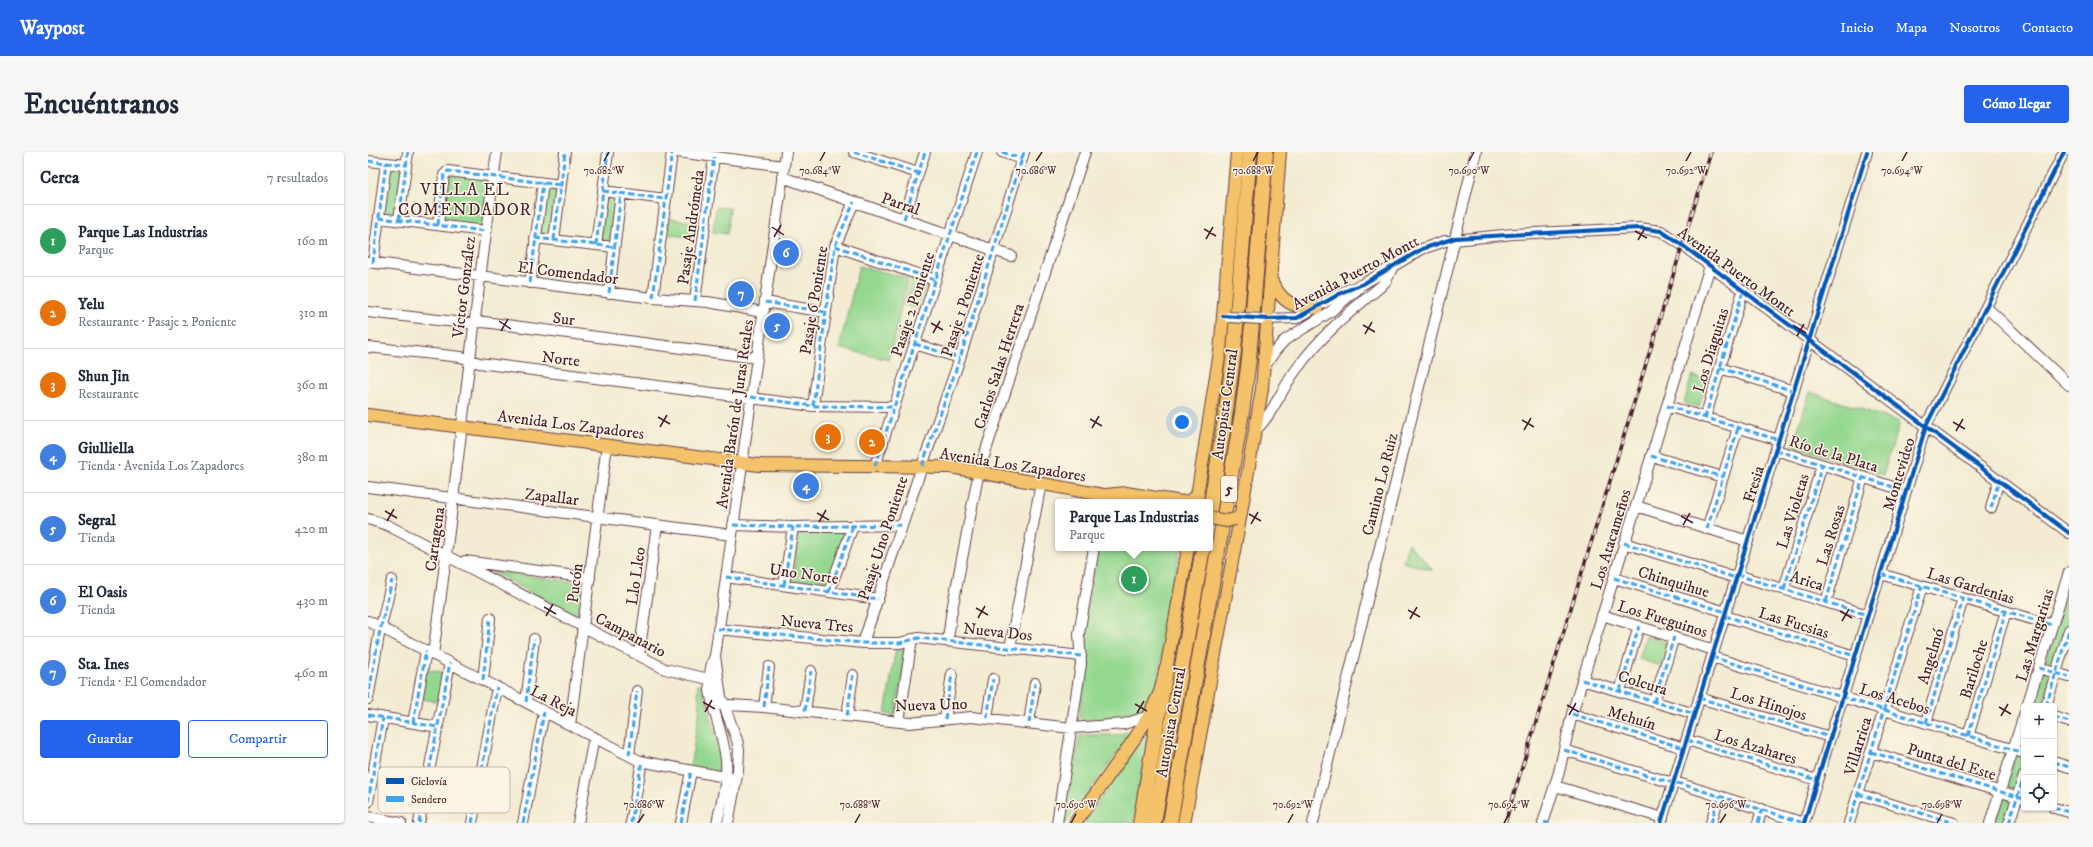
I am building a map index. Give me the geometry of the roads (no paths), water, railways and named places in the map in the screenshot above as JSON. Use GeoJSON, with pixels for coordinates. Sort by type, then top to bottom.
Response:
{"type":"FeatureCollection","features":[{"type":"Feature","properties":{"kind":"highway","name":"Autopista Central"},"geometry":{"type":"LineString","coordinates":[[1212,499],[1234,352],[1250,152]]}},
{"type":"Feature","properties":{"kind":"highway","name":"Autopista Central"},"geometry":{"type":"LineString","coordinates":[[1170,823],[1242,413],[1250,352],[1266,152]]}},
{"type":"Feature","properties":{"kind":"highway","name":"Autopista Central"},"geometry":{"type":"LineString","coordinates":[[1154,823],[1202,551]]}},
{"type":"Feature","properties":{"kind":"highway"},"geometry":{"type":"LineString","coordinates":[[1140,823],[1166,670]]}},
{"type":"Feature","properties":{"kind":"main road"},"geometry":{"type":"LineString","coordinates":[[1197,498],[1226,317],[1237,152]]}},
{"type":"Feature","properties":{"kind":"main road"},"geometry":{"type":"LineString","coordinates":[[1184,823],[1238,516],[1255,431],[1265,366],[1265,319],[1271,279],[1280,152]]}},
{"type":"Feature","properties":{"kind":"main road"},"geometry":{"type":"LineString","coordinates":[[1271,279],[1276,289],[1286,302],[1299,308],[1317,308]]}},
{"type":"Feature","properties":{"kind":"main road","name":"Avenida Los Zapadores"},"geometry":{"type":"LineString","coordinates":[[368,415],[773,466],[951,467],[1041,483],[1103,498],[1126,493],[1163,499]]}},
{"type":"Feature","properties":{"kind":"main road"},"geometry":{"type":"LineString","coordinates":[[1213,519],[1227,521],[1238,516]]}},
{"type":"Feature","properties":{"kind":"main road"},"geometry":{"type":"LineString","coordinates":[[1075,823],[1130,746],[1149,716],[1166,670],[1187,551]]}},
{"type":"Feature","properties":{"kind":"street"},"geometry":{"type":"LineString","coordinates":[[399,220],[408,152]]}},
{"type":"Feature","properties":{"kind":"street","name":"Víctor González"},"geometry":{"type":"LineString","coordinates":[[462,426],[479,276],[497,152]]}},
{"type":"Feature","properties":{"kind":"street"},"geometry":{"type":"LineString","coordinates":[[554,240],[565,152]]}},
{"type":"Feature","properties":{"kind":"street"},"geometry":{"type":"LineString","coordinates":[[596,245],[608,152]]}},
{"type":"Feature","properties":{"kind":"street"},"geometry":{"type":"LineString","coordinates":[[653,298],[672,152]]}},
{"type":"Feature","properties":{"kind":"street"},"geometry":{"type":"LineString","coordinates":[[678,152],[784,166]]}},
{"type":"Feature","properties":{"kind":"street","name":"Avenida Barón de Juras Reales"},"geometry":{"type":"LineString","coordinates":[[717,823],[726,777],[725,752],[712,704],[709,668],[714,656],[726,577],[786,152]]}},
{"type":"Feature","properties":{"kind":"street"},"geometry":{"type":"LineString","coordinates":[[854,152],[918,173]]}},
{"type":"Feature","properties":{"kind":"street"},"geometry":{"type":"LineString","coordinates":[[904,219],[925,152]]}},
{"type":"Feature","properties":{"kind":"street","name":"Pasaje 2 Poniente"},"geometry":{"type":"LineString","coordinates":[[875,466],[977,152]]}},
{"type":"Feature","properties":{"kind":"street"},"geometry":{"type":"LineString","coordinates":[[1002,152],[1023,155]]}},
{"type":"Feature","properties":{"kind":"street","name":"Carlos Salas Herrera"},"geometry":{"type":"LineString","coordinates":[[948,641],[951,615],[979,471],[1085,152]]}},
{"type":"Feature","properties":{"kind":"street","name":"Camino Lo Ruiz"},"geometry":{"type":"LineString","coordinates":[[1313,823],[1389,504],[1476,152]]}},
{"type":"Feature","properties":{"kind":"street","name":"Fresia"},"geometry":{"type":"LineString","coordinates":[[1662,820],[1867,152]]}},
{"type":"Feature","properties":{"kind":"street","name":"Montevideo"},"geometry":{"type":"LineString","coordinates":[[1804,823],[1926,426],[2064,152]]}},
{"type":"Feature","properties":{"kind":"street","name":"Pasaje 1 Poniente"},"geometry":{"type":"LineString","coordinates":[[922,466],[960,358],[995,251],[1023,155]]}},
{"type":"Feature","properties":{"kind":"street","name":"Pasaje Andrómeda"},"geometry":{"type":"LineString","coordinates":[[695,301],[714,157]]}},
{"type":"Feature","properties":{"kind":"street"},"geometry":{"type":"LineString","coordinates":[[368,160],[406,166]]}},
{"type":"Feature","properties":{"kind":"street"},"geometry":{"type":"LineString","coordinates":[[371,262],[379,218],[386,163]]}},
{"type":"Feature","properties":{"kind":"street"},"geometry":{"type":"LineString","coordinates":[[438,225],[446,171],[561,185]]}},
{"type":"Feature","properties":{"kind":"street","name":"Parral"},"geometry":{"type":"LineString","coordinates":[[782,177],[1011,256]]}},
{"type":"Feature","properties":{"kind":"street"},"geometry":{"type":"LineString","coordinates":[[530,283],[542,183]]}},
{"type":"Feature","properties":{"kind":"street"},"geometry":{"type":"LineString","coordinates":[[603,190],[665,199]]}},
{"type":"Feature","properties":{"kind":"street"},"geometry":{"type":"LineString","coordinates":[[609,293],[621,193]]}},
{"type":"Feature","properties":{"kind":"street","name":"Pasaje 6 Poniente"},"geometry":{"type":"LineString","coordinates":[[813,406],[835,246],[854,202]]}},
{"type":"Feature","properties":{"kind":"street"},"geometry":{"type":"LineString","coordinates":[[379,218],[486,231]]}},
{"type":"Feature","properties":{"kind":"street","name":"Avenida Puerto Montt"},"geometry":{"type":"LineString","coordinates":[[1226,317],[1265,319],[1297,318],[1343,292],[1363,284],[1422,249],[1455,238],[1513,234],[1652,229],[1667,234],[2069,533]]}},
{"type":"Feature","properties":{"kind":"street"},"geometry":{"type":"LineString","coordinates":[[536,238],[614,247]]}},
{"type":"Feature","properties":{"kind":"street"},"geometry":{"type":"LineString","coordinates":[[835,246],[935,280]]}},
{"type":"Feature","properties":{"kind":"street","name":"El Comendador"},"geometry":{"type":"LineString","coordinates":[[371,262],[653,298],[825,312]]}},
{"type":"Feature","properties":{"kind":"street"},"geometry":{"type":"LineString","coordinates":[[1255,431],[1270,414],[1292,375],[1309,352],[1339,321],[1380,287],[1394,266]]}},
{"type":"Feature","properties":{"kind":"street","name":"Los Atacameños"},"geometry":{"type":"LineString","coordinates":[[1545,823],[1582,680],[1710,266]]}},
{"type":"Feature","properties":{"kind":"street","name":"Avenida Puerto Montt"},"geometry":{"type":"LineString","coordinates":[[1265,366],[1275,350],[1285,340],[1330,312],[1363,284]]}},
{"type":"Feature","properties":{"kind":"street","name":"Los Diaguitas"},"geometry":{"type":"LineString","coordinates":[[1706,418],[1743,291]]}},
{"type":"Feature","properties":{"kind":"street"},"geometry":{"type":"LineString","coordinates":[[1986,307],[2069,385]]}},
{"type":"Feature","properties":{"kind":"street","name":"Sur"},"geometry":{"type":"LineString","coordinates":[[368,312],[464,323],[484,322],[757,358]]}},
{"type":"Feature","properties":{"kind":"street"},"geometry":{"type":"LineString","coordinates":[[915,344],[960,358]]}},
{"type":"Feature","properties":{"kind":"street","name":"Norte"},"geometry":{"type":"LineString","coordinates":[[368,347],[461,357],[479,363],[813,406],[894,407]]}},
{"type":"Feature","properties":{"kind":"street"},"geometry":{"type":"LineString","coordinates":[[1720,368],[1794,391]]}},
{"type":"Feature","properties":{"kind":"street","name":"Río de la Plata"},"geometry":{"type":"LineString","coordinates":[[1667,406],[1738,428],[1822,464],[1906,491]]}},
{"type":"Feature","properties":{"kind":"street","name":"Cartagena"},"geometry":{"type":"LineString","coordinates":[[413,723],[430,653],[447,555],[462,426]]}},
{"type":"Feature","properties":{"kind":"street"},"geometry":{"type":"LineString","coordinates":[[1707,529],[1738,428]]}},
{"type":"Feature","properties":{"kind":"street","name":"Pucón"},"geometry":{"type":"LineString","coordinates":[[570,725],[607,445]]}},
{"type":"Feature","properties":{"kind":"street"},"geometry":{"type":"LineString","coordinates":[[1651,456],[1723,477]]}},
{"type":"Feature","properties":{"kind":"street","name":"Las Violetas"},"geometry":{"type":"LineString","coordinates":[[1784,589],[1822,464]]}},
{"type":"Feature","properties":{"kind":"street","name":"Pasaje Uno Poniente"},"geometry":{"type":"LineString","coordinates":[[863,643],[922,466]]}},
{"type":"Feature","properties":{"kind":"street","name":"Las Rosas"},"geometry":{"type":"LineString","coordinates":[[1826,602],[1864,477]]}},
{"type":"Feature","properties":{"kind":"street"},"geometry":{"type":"LineString","coordinates":[[1991,508],[1999,480]]}},
{"type":"Feature","properties":{"kind":"street"},"geometry":{"type":"LineString","coordinates":[[1010,648],[1041,483]]}},
{"type":"Feature","properties":{"kind":"street","name":"Zapallar"},"geometry":{"type":"LineString","coordinates":[[368,487],[657,525],[732,530],[793,527],[902,525]]}},
{"type":"Feature","properties":{"kind":"street"},"geometry":{"type":"LineString","coordinates":[[1636,506],[1748,541]]}},
{"type":"Feature","properties":{"kind":"street","name":"Campanario"},"geometry":{"type":"LineString","coordinates":[[368,519],[387,524],[669,671],[709,680]]}},
{"type":"Feature","properties":{"kind":"street","name":"Llo Lleo"},"geometry":{"type":"LineString","coordinates":[[639,655],[657,525]]}},
{"type":"Feature","properties":{"kind":"street"},"geometry":{"type":"LineString","coordinates":[[829,592],[853,526]]}},
{"type":"Feature","properties":{"kind":"street"},"geometry":{"type":"LineString","coordinates":[[784,586],[793,527]]}},
{"type":"Feature","properties":{"kind":"street","name":"Arica"},"geometry":{"type":"LineString","coordinates":[[1624,543],[1868,615]]}},
{"type":"Feature","properties":{"kind":"street"},"geometry":{"type":"LineString","coordinates":[[1057,823],[1072,728],[1081,656],[1079,634],[1093,551]]}},
{"type":"Feature","properties":{"kind":"street","name":"Campanario"},"geometry":{"type":"LineString","coordinates":[[457,560],[590,578]]}},
{"type":"Feature","properties":{"kind":"street","name":"Las Margaritas"},"geometry":{"type":"LineString","coordinates":[[2028,703],[2069,572]]}},
{"type":"Feature","properties":{"kind":"street","name":"Las Gardenias"},"geometry":{"type":"LineString","coordinates":[[1880,574],[2052,625]]}},
{"type":"Feature","properties":{"kind":"street","name":"Uno Norte"},"geometry":{"type":"LineString","coordinates":[[726,577],[878,598]]}},
{"type":"Feature","properties":{"kind":"street","name":"Chinquihue"},"geometry":{"type":"LineString","coordinates":[[1614,578],[1725,614]]}},
{"type":"Feature","properties":{"kind":"street"},"geometry":{"type":"LineString","coordinates":[[368,699],[371,659],[381,628],[392,580]]}},
{"type":"Feature","properties":{"kind":"street","name":"Villarrica"},"geometry":{"type":"LineString","coordinates":[[1849,823],[1922,586]]}},
{"type":"Feature","properties":{"kind":"street","name":"Angelmó"},"geometry":{"type":"LineString","coordinates":[[1926,723],[1963,599]]}},
{"type":"Feature","properties":{"kind":"street","name":"Bariloche"},"geometry":{"type":"LineString","coordinates":[[1968,736],[2006,612]]}},
{"type":"Feature","properties":{"kind":"street","name":"Las Fucsias"},"geometry":{"type":"LineString","coordinates":[[1725,614],[1855,656]]}},
{"type":"Feature","properties":{"kind":"street","name":"Los Fueguinos"},"geometry":{"type":"LineString","coordinates":[[1602,615],[1674,637],[1713,653]]}},
{"type":"Feature","properties":{"kind":"street"},"geometry":{"type":"LineString","coordinates":[[483,680],[490,618]]}},
{"type":"Feature","properties":{"kind":"street","name":"La Reja"},"geometry":{"type":"LineString","coordinates":[[368,621],[642,761],[736,779]]}},
{"type":"Feature","properties":{"kind":"street"},"geometry":{"type":"LineString","coordinates":[[1620,691],[1639,626]]}},
{"type":"Feature","properties":{"kind":"street","name":"Nueva Tres"},"geometry":{"type":"LineString","coordinates":[[718,629],[863,643],[900,643],[912,639]]}},
{"type":"Feature","properties":{"kind":"street","name":"Las Margaritas"},"geometry":{"type":"LineString","coordinates":[[2047,703],[2069,630]]}},
{"type":"Feature","properties":{"kind":"street"},"geometry":{"type":"LineString","coordinates":[[1654,702],[1674,637]]}},
{"type":"Feature","properties":{"kind":"street","name":"Nueva Dos"},"geometry":{"type":"LineString","coordinates":[[912,639],[918,638],[948,641],[1081,656]]}},
{"type":"Feature","properties":{"kind":"street"},"geometry":{"type":"LineString","coordinates":[[526,702],[534,639]]}},
{"type":"Feature","properties":{"kind":"street"},"geometry":{"type":"LineString","coordinates":[[900,722],[912,639]]}},
{"type":"Feature","properties":{"kind":"street","name":"Los Acebos"},"geometry":{"type":"LineString","coordinates":[[1713,653],[1842,697],[2021,752]]}},
{"type":"Feature","properties":{"kind":"street","name":"Avenida Barón de Juras Reales"},"geometry":{"type":"LineString","coordinates":[[714,656],[723,705],[737,740],[739,750],[736,779],[728,823]]}},
{"type":"Feature","properties":{"kind":"street"},"geometry":{"type":"LineString","coordinates":[[430,767],[450,663]]}},
{"type":"Feature","properties":{"kind":"street"},"geometry":{"type":"LineString","coordinates":[[764,707],[769,667]]}},
{"type":"Feature","properties":{"kind":"street"},"geometry":{"type":"LineString","coordinates":[[2039,668],[2069,677]]}},
{"type":"Feature","properties":{"kind":"street"},"geometry":{"type":"LineString","coordinates":[[805,711],[811,671]]}},
{"type":"Feature","properties":{"kind":"street"},"geometry":{"type":"LineString","coordinates":[[945,719],[952,674]]}},
{"type":"Feature","properties":{"kind":"street"},"geometry":{"type":"LineString","coordinates":[[847,716],[853,675]]}},
{"type":"Feature","properties":{"kind":"street"},"geometry":{"type":"LineString","coordinates":[[987,718],[993,679]]}},
{"type":"Feature","properties":{"kind":"street","name":"Colcura"},"geometry":{"type":"LineString","coordinates":[[1582,680],[1695,714]]}},
{"type":"Feature","properties":{"kind":"street"},"geometry":{"type":"LineString","coordinates":[[1029,723],[1035,683]]}},
{"type":"Feature","properties":{"kind":"street"},"geometry":{"type":"LineString","coordinates":[[482,767],[497,688]]}},
{"type":"Feature","properties":{"kind":"street"},"geometry":{"type":"LineString","coordinates":[[629,755],[637,691]]}},
{"type":"Feature","properties":{"kind":"street","name":"Los Hinojos"},"geometry":{"type":"LineString","coordinates":[[1700,698],[1830,737]]}},
{"type":"Feature","properties":{"kind":"street","name":"Nueva Uno"},"geometry":{"type":"LineString","coordinates":[[712,704],[764,707],[909,723],[971,717],[1072,728],[1124,724],[1149,716]]}},
{"type":"Feature","properties":{"kind":"street"},"geometry":{"type":"LineString","coordinates":[[524,823],[544,712]]}},
{"type":"Feature","properties":{"kind":"street","name":"Mehuín"},"geometry":{"type":"LineString","coordinates":[[1572,714],[1686,744]]}},
{"type":"Feature","properties":{"kind":"street"},"geometry":{"type":"LineString","coordinates":[[368,715],[438,727]]}},
{"type":"Feature","properties":{"kind":"street"},"geometry":{"type":"LineString","coordinates":[[368,802],[383,718]]}},
{"type":"Feature","properties":{"kind":"street"},"geometry":{"type":"LineString","coordinates":[[2057,718],[2069,722]]}},
{"type":"Feature","properties":{"kind":"street"},"geometry":{"type":"LineString","coordinates":[[1990,823],[2021,725]]}},
{"type":"Feature","properties":{"kind":"street"},"geometry":{"type":"LineString","coordinates":[[578,823],[594,737]]}},
{"type":"Feature","properties":{"kind":"street","name":"Los Azahares"},"geometry":{"type":"LineString","coordinates":[[1686,744],[1817,780]]}},
{"type":"Feature","properties":{"kind":"street"},"geometry":{"type":"LineString","coordinates":[[1564,750],[1674,782],[1804,823]]}},
{"type":"Feature","properties":{"kind":"street","name":"Punta del Este"},"geometry":{"type":"LineString","coordinates":[[1871,752],[2021,798]]}},
{"type":"Feature","properties":{"kind":"street"},"geometry":{"type":"LineString","coordinates":[[630,823],[642,761]]}},
{"type":"Feature","properties":{"kind":"street"},"geometry":{"type":"LineString","coordinates":[[2057,763],[2069,766]]}},
{"type":"Feature","properties":{"kind":"street"},"geometry":{"type":"LineString","coordinates":[[681,823],[691,770]]}},
{"type":"Feature","properties":{"kind":"street"},"geometry":{"type":"LineString","coordinates":[[1555,786],[1662,820]]}},
{"type":"Feature","properties":{"kind":"street"},"geometry":{"type":"LineString","coordinates":[[1858,794],[1954,823]]}},
{"type":"Feature","properties":{"kind":"street"},"geometry":{"type":"LineString","coordinates":[[1711,823],[1719,796]]}},
{"type":"Feature","properties":{"kind":"street"},"geometry":{"type":"LineString","coordinates":[[2009,823],[2021,798]]}},
{"type":"Feature","properties":{"kind":"street"},"geometry":{"type":"LineString","coordinates":[[1758,823],[1762,809]]}},
{"type":"Feature","properties":{"kind":"street"},"geometry":{"type":"LineString","coordinates":[[2057,809],[2069,812]]}},
{"type":"Feature","properties":{"kind":"street"},"geometry":{"type":"LineString","coordinates":[[419,823],[421,813]]}},
{"type":"Feature","properties":{"kind":"street"},"geometry":{"type":"LineString","coordinates":[[472,823],[474,813]]}},
{"type":"Feature","properties":{"kind":"street"},"geometry":{"type":"LineString","coordinates":[[368,817],[401,823]]}},
{"type":"Feature","properties":{"kind":"railway"},"geometry":{"type":"LineString","coordinates":[[1505,823],[1711,152]]}},
{"type":"Feature","properties":{"kind":"place","name":"El Oasis"},"geometry":{"type":"Point","coordinates":[786,253]}},
{"type":"Feature","properties":{"kind":"place","name":"Sta. Ines"},"geometry":{"type":"Point","coordinates":[741,294]}},
{"type":"Feature","properties":{"kind":"place","name":"Segral"},"geometry":{"type":"Point","coordinates":[777,326]}},
{"type":"Feature","properties":{"kind":"place","name":"Shun Jin"},"geometry":{"type":"Point","coordinates":[828,437]}},
{"type":"Feature","properties":{"kind":"place","name":"Yelu"},"geometry":{"type":"Point","coordinates":[872,442]}},
{"type":"Feature","properties":{"kind":"place","name":"Giulliella"},"geometry":{"type":"Point","coordinates":[806,486]}},
{"type":"Feature","properties":{"kind":"place","name":"Parque Las Industrias"},"geometry":{"type":"Point","coordinates":[1134,579]}},
{"type":"Feature","properties":{"kind":"district","name":"VILLA EL COMENDADOR"},"geometry":{"type":"Point","coordinates":[465,199]}}]}
